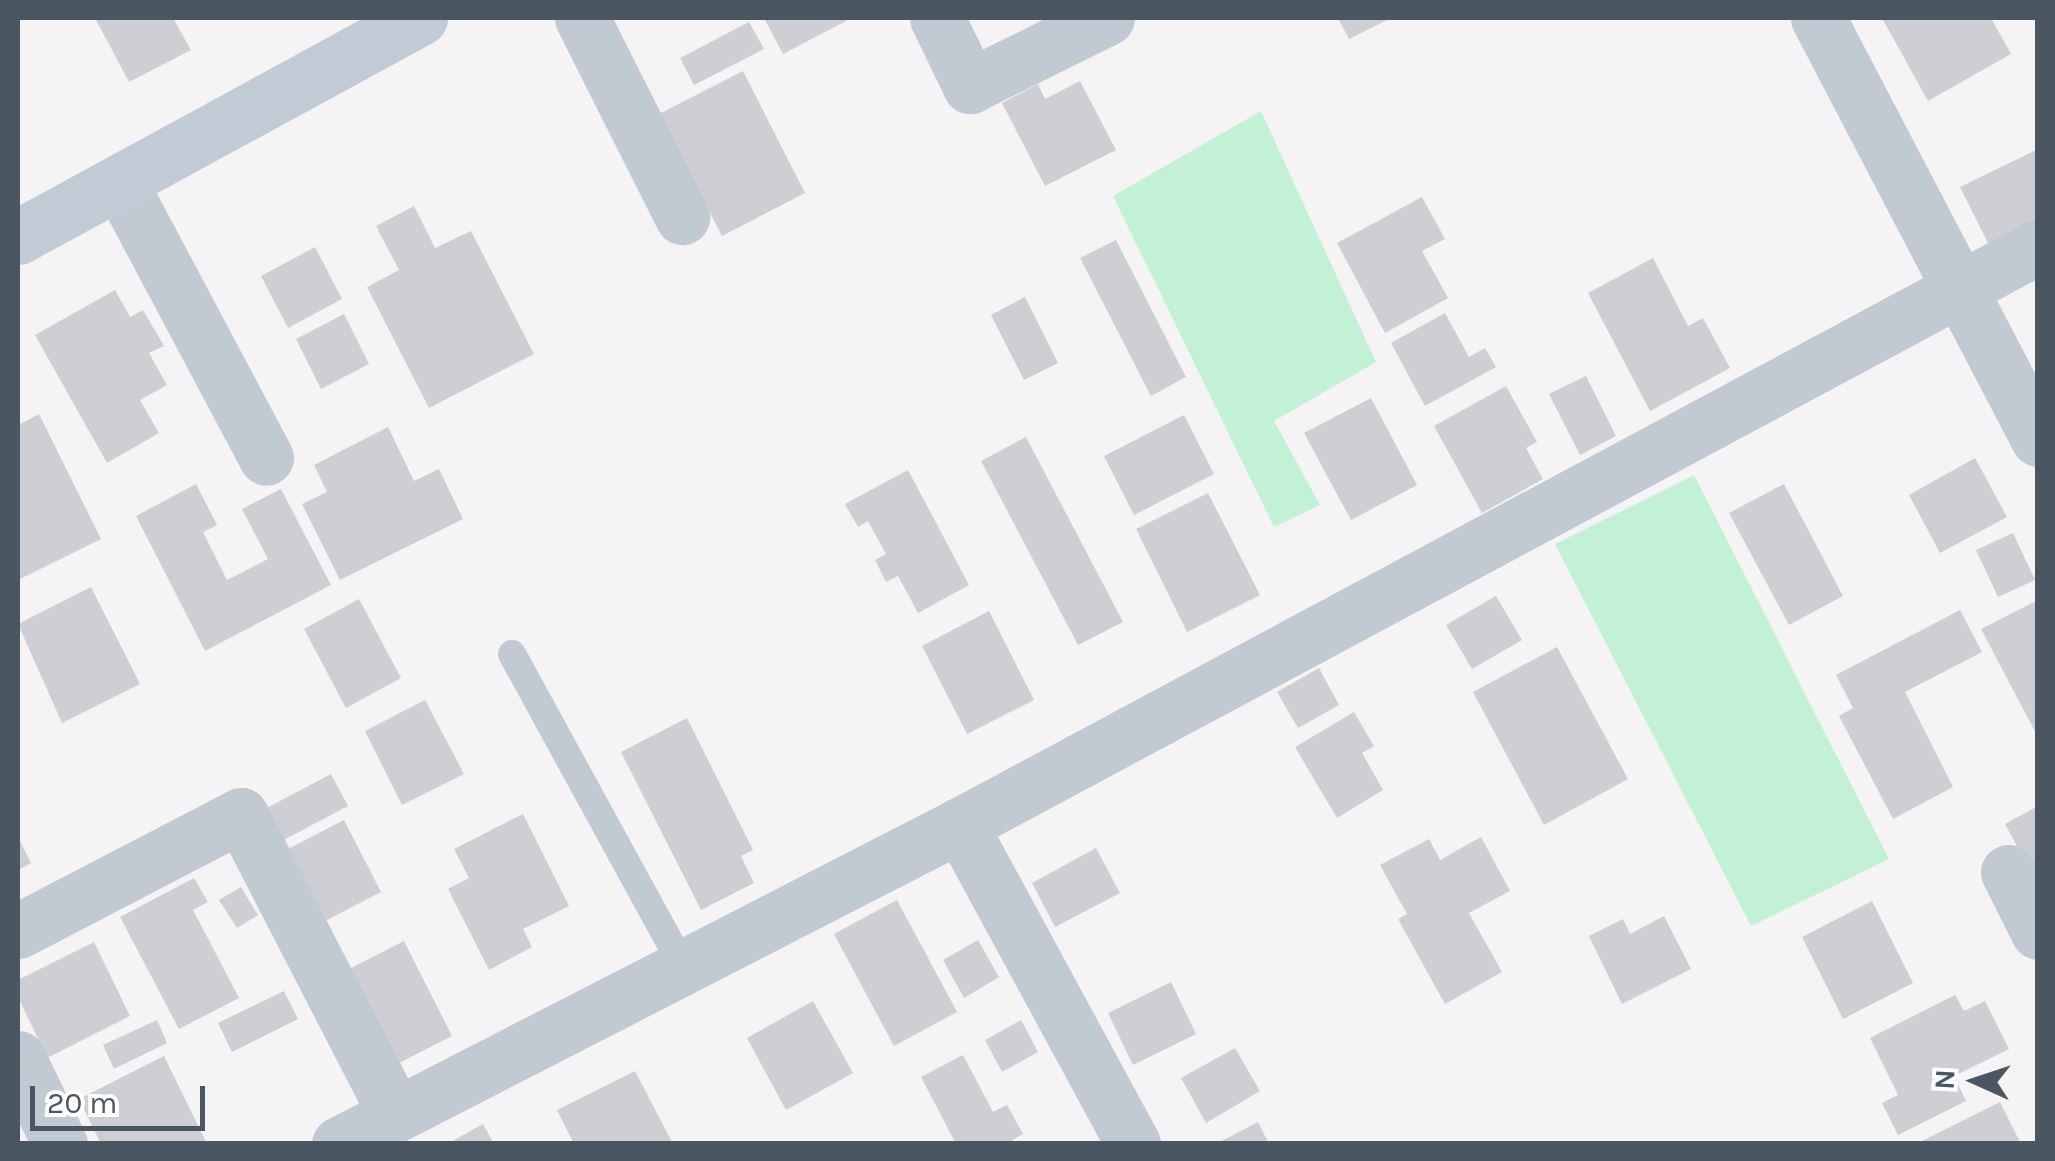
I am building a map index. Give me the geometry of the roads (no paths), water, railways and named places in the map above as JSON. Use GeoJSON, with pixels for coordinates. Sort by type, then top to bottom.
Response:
{"type":"FeatureCollection","features":[{"type":"Feature","properties":{"kind":"street"},"geometry":{"type":"LineString","coordinates":[[582,18],[682,217]]}},
{"type":"Feature","properties":{"kind":"street"},"geometry":{"type":"LineString","coordinates":[[937,18],[970,86],[1107,18]]}},
{"type":"Feature","properties":{"kind":"street"},"geometry":{"type":"LineString","coordinates":[[1818,18],[2038,439]]}},
{"type":"Feature","properties":{"kind":"street"},"geometry":{"type":"LineString","coordinates":[[18,238],[405,21]]}},
{"type":"Feature","properties":{"kind":"street"},"geometry":{"type":"LineString","coordinates":[[120,183],[266,458]]}},
{"type":"Feature","properties":{"kind":"street"},"geometry":{"type":"LineString","coordinates":[[18,931],[240,815],[374,1131],[683,966],[960,825],[2038,247]]}},
{"type":"Feature","properties":{"kind":"street"},"geometry":{"type":"LineString","coordinates":[[960,825],[1132,1144]]}},
{"type":"Feature","properties":{"kind":"street"},"geometry":{"type":"LineString","coordinates":[[2008,872],[2038,932]]}},
{"type":"Feature","properties":{"kind":"street"},"geometry":{"type":"LineString","coordinates":[[18,1058],[60,1144]]}},
{"type":"Feature","properties":{"kind":"lane"},"geometry":{"type":"LineString","coordinates":[[512,654],[683,966]]}}]}
